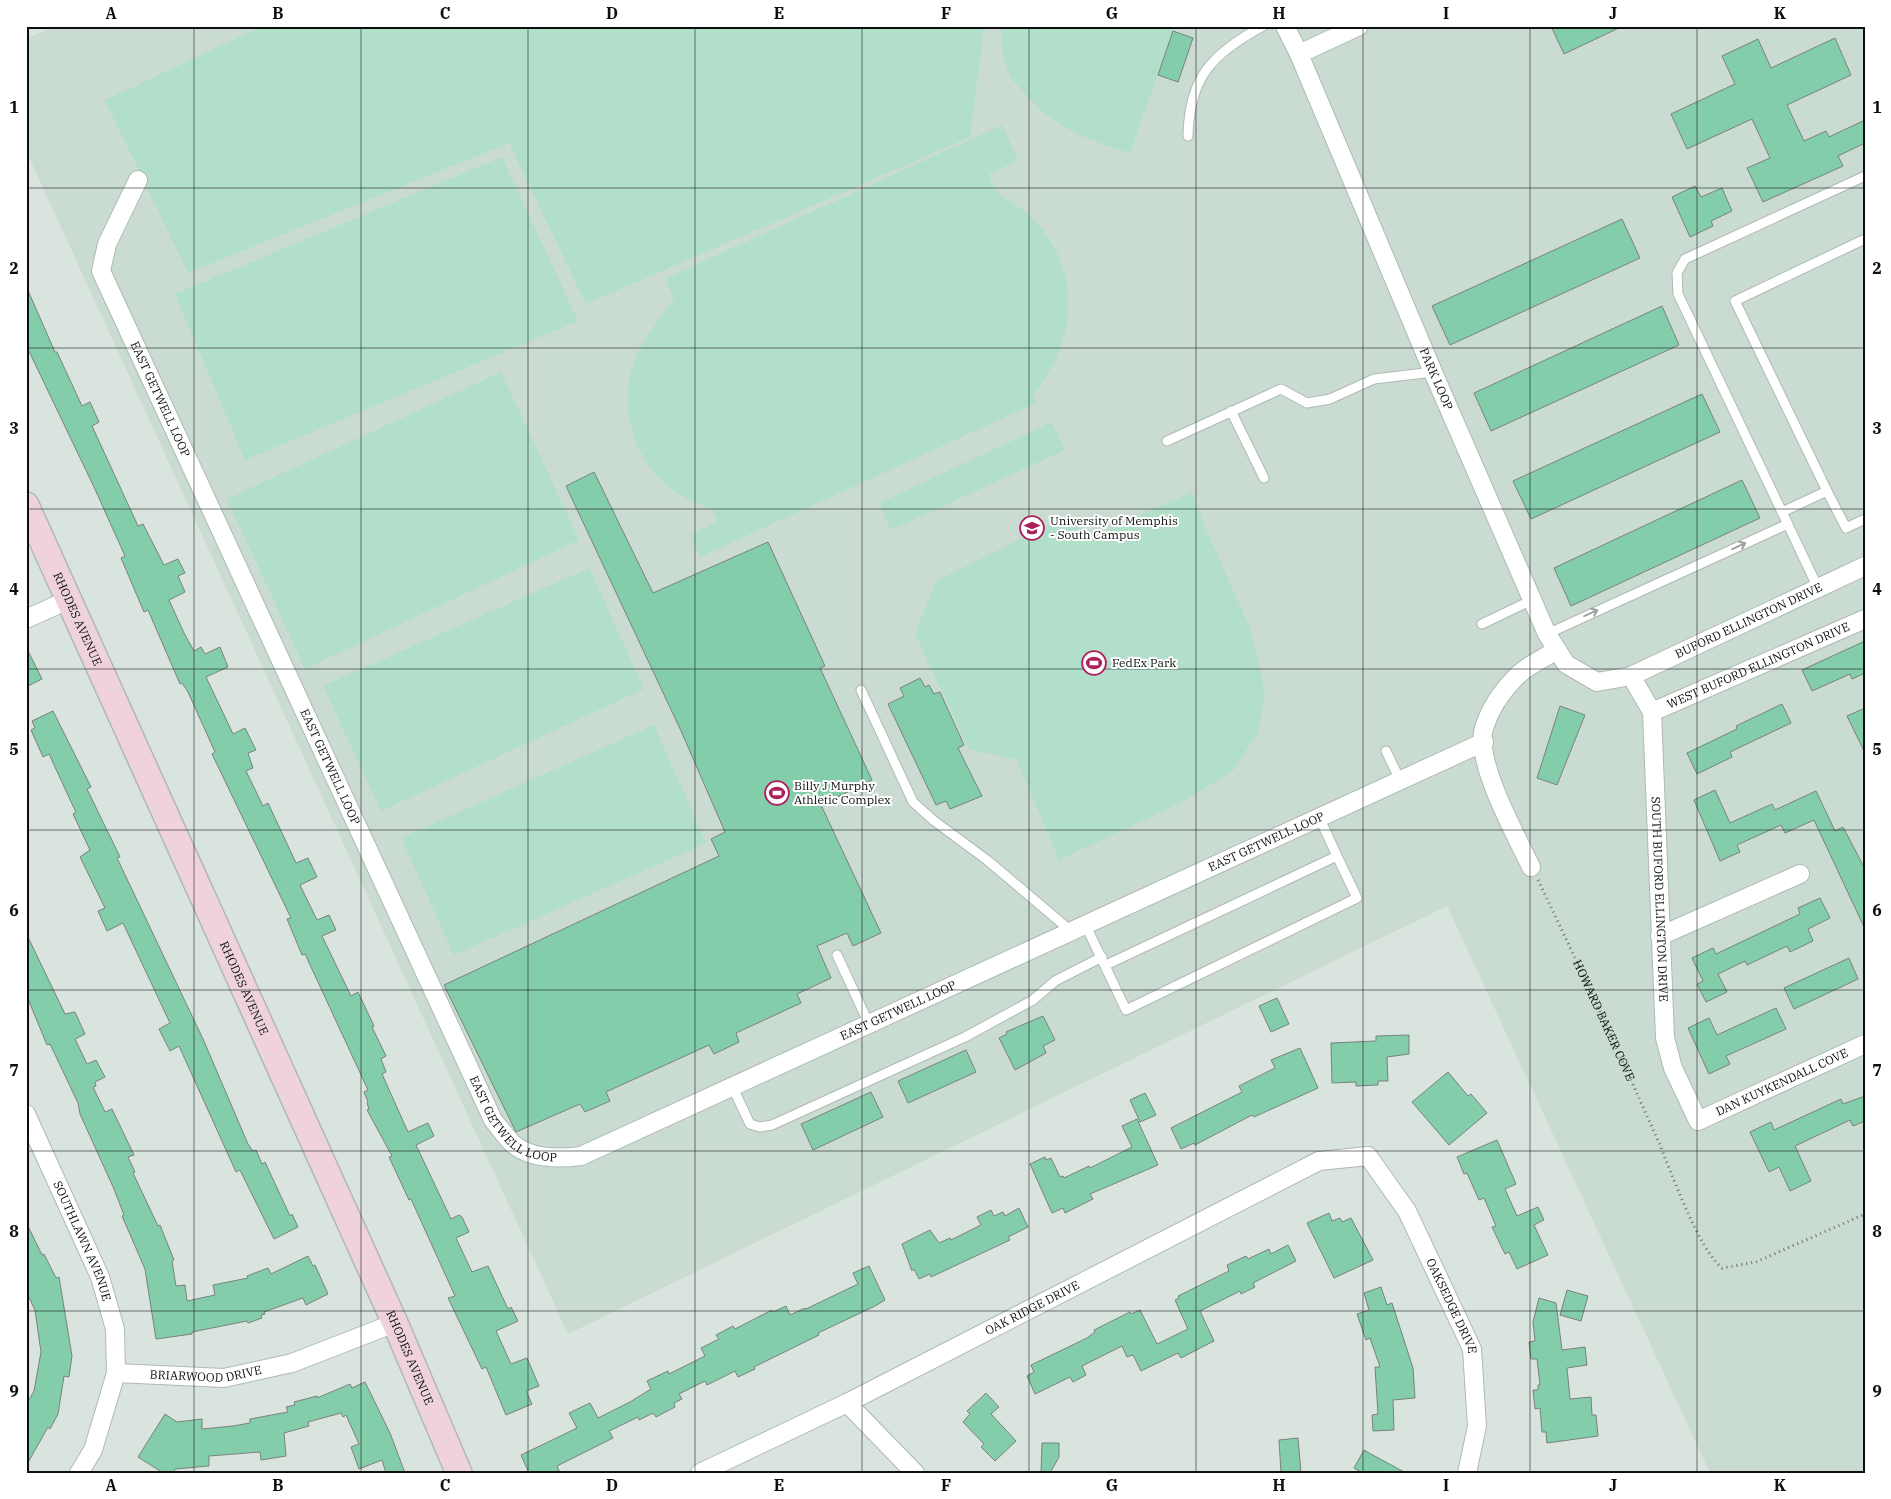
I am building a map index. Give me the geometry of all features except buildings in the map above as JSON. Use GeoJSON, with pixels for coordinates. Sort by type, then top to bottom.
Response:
{"type":"FeatureCollection","features":[{"type":"Feature","properties":{"kind":"main road","name":"RHODES AVENUE"},"geometry":{"type":"LineString","coordinates":[[26,505],[395,1323],[459,1473]]}},
{"type":"Feature","properties":{"kind":"street","name":"PARK LOOP"},"geometry":{"type":"LineString","coordinates":[[1285,26],[1300,54],[1433,372],[1547,634],[1566,664],[1597,682],[1631,676]]}},
{"type":"Feature","properties":{"kind":"street"},"geometry":{"type":"LineString","coordinates":[[1300,54],[1359,26]]}},
{"type":"Feature","properties":{"kind":"street","name":"EAST GETWELL LOOP"},"geometry":{"type":"LineString","coordinates":[[138,180],[106,244],[101,271],[493,1120],[514,1144],[534,1154],[559,1159],[581,1156],[1484,742]]}},
{"type":"Feature","properties":{"kind":"street","name":"BUFORD ELLINGTON DRIVE"},"geometry":{"type":"LineString","coordinates":[[1631,676],[1865,566]]}},
{"type":"Feature","properties":{"kind":"street"},"geometry":{"type":"LineString","coordinates":[[26,619],[68,600]]}},
{"type":"Feature","properties":{"kind":"street","name":"WEST BUFORD ELLINGTON DRIVE"},"geometry":{"type":"LineString","coordinates":[[1652,712],[1865,619]]}},
{"type":"Feature","properties":{"kind":"street"},"geometry":{"type":"LineString","coordinates":[[1531,867],[1498,798],[1484,754],[1483,730],[1494,704],[1517,676],[1557,650]]}},
{"type":"Feature","properties":{"kind":"street","name":"SOUTH BUFORD ELLINGTON DRIVE"},"geometry":{"type":"LineString","coordinates":[[1631,676],[1652,712],[1665,1038],[1673,1068],[1698,1121]]}},
{"type":"Feature","properties":{"kind":"street"},"geometry":{"type":"LineString","coordinates":[[1660,936],[1800,874]]}},
{"type":"Feature","properties":{"kind":"street","name":"DAN KUYKENDALL COVE"},"geometry":{"type":"LineString","coordinates":[[1698,1121],[1864,1044]]}},
{"type":"Feature","properties":{"kind":"street","name":"SOUTHLAWN AVENUE"},"geometry":{"type":"LineString","coordinates":[[26,1114],[100,1277],[115,1329],[116,1373]]}},
{"type":"Feature","properties":{"kind":"street","name":"OAK RIDGE DRIVE"},"geometry":{"type":"LineString","coordinates":[[700,1473],[847,1404],[1319,1161],[1368,1156]]}},
{"type":"Feature","properties":{"kind":"street","name":"OAKSEDGE DRIVE"},"geometry":{"type":"LineString","coordinates":[[1368,1156],[1407,1211],[1472,1349],[1477,1426],[1467,1473]]}},
{"type":"Feature","properties":{"kind":"street","name":"BRIARWOOD DRIVE"},"geometry":{"type":"LineString","coordinates":[[116,1373],[224,1378],[292,1363],[395,1323]]}},
{"type":"Feature","properties":{"kind":"street"},"geometry":{"type":"LineString","coordinates":[[79,1473],[93,1450],[116,1373]]}},
{"type":"Feature","properties":{"kind":"street"},"geometry":{"type":"LineString","coordinates":[[847,1404],[915,1473]]}},
{"type":"Feature","properties":{"kind":"lane"},"geometry":{"type":"LineString","coordinates":[[1188,136],[1190,102],[1203,73],[1224,50],[1263,26]]}},
{"type":"Feature","properties":{"kind":"lane"},"geometry":{"type":"LineString","coordinates":[[1818,588],[1678,294],[1677,273],[1685,259],[1865,176]]}},
{"type":"Feature","properties":{"kind":"lane"},"geometry":{"type":"LineString","coordinates":[[1865,239],[1735,301],[1846,528],[1865,519]]}},
{"type":"Feature","properties":{"kind":"lane"},"geometry":{"type":"LineString","coordinates":[[1167,442],[1281,389],[1307,403],[1330,399],[1374,379],[1433,372]]}},
{"type":"Feature","properties":{"kind":"lane"},"geometry":{"type":"LineString","coordinates":[[1231,411],[1264,478]]}},
{"type":"Feature","properties":{"kind":"lane"},"geometry":{"type":"LineString","coordinates":[[1782,512],[1827,491]]}},
{"type":"Feature","properties":{"kind":"lane"},"geometry":{"type":"LineString","coordinates":[[1547,634],[1788,524]]}},
{"type":"Feature","properties":{"kind":"lane"},"geometry":{"type":"LineString","coordinates":[[1482,624],[1532,600]]}},
{"type":"Feature","properties":{"kind":"lane"},"geometry":{"type":"LineString","coordinates":[[861,690],[913,802],[933,820],[1078,928],[1104,961],[1126,1010],[1357,898],[1319,817]]}},
{"type":"Feature","properties":{"kind":"lane"},"geometry":{"type":"LineString","coordinates":[[1386,751],[1400,780]]}},
{"type":"Feature","properties":{"kind":"lane"},"geometry":{"type":"LineString","coordinates":[[732,1086],[750,1124],[760,1127],[772,1124],[965,1037],[1033,1000],[1055,982],[1337,856]]}},
{"type":"Feature","properties":{"kind":"lane"},"geometry":{"type":"LineString","coordinates":[[837,955],[869,1024]]}},
{"type":"Feature","properties":{"kind":"path","name":"HOWARD BAKER COVE"},"geometry":{"type":"LineString","coordinates":[[1531,867],[1598,1006],[1690,1214],[1714,1262],[1722,1268],[1756,1262],[1865,1214]]}},
{"type":"Feature","properties":{"kind":"shaded area","name":"University of Memphis - South Campus"},"geometry":{"type":"Polygon","coordinates":[[[55,26],[1865,26],[1865,1473],[1710,1473],[1447,906],[568,1334],[26,151],[26,39],[55,26]]]}},
{"type":"Feature","properties":{"kind":"green space"},"geometry":{"type":"Polygon","coordinates":[[[263,26],[984,26],[970,137],[586,304],[509,143],[188,273],[105,100],[263,26]]]}},
{"type":"Feature","properties":{"kind":"green space"},"geometry":{"type":"Polygon","coordinates":[[[1000,26],[1175,26],[1130,153],[1086,138],[1060,124],[1036,105],[1011,78],[1005,63],[1000,26]]]}},
{"type":"Feature","properties":{"kind":"green space"},"geometry":{"type":"Polygon","coordinates":[[[1002,125],[1018,160],[989,174],[992,183],[1000,194],[1031,216],[1048,237],[1060,259],[1066,281],[1068,305],[1066,328],[1059,351],[1048,374],[1033,395],[1036,403],[700,557],[690,535],[718,521],[712,509],[679,494],[659,478],[647,463],[638,447],[628,409],[631,371],[638,353],[650,332],[674,299],[665,279],[1002,125]]]}},
{"type":"Feature","properties":{"kind":"green space"},"geometry":{"type":"Polygon","coordinates":[[[502,157],[578,321],[245,460],[175,294],[502,157]]]}},
{"type":"Feature","properties":{"kind":"green space"},"geometry":{"type":"Polygon","coordinates":[[[501,372],[579,540],[305,669],[227,499],[501,372]]]}},
{"type":"Feature","properties":{"kind":"green space"},"geometry":{"type":"Polygon","coordinates":[[[1052,422],[1065,450],[891,530],[879,503],[1052,422]]]}},
{"type":"Feature","properties":{"kind":"green space","name":"FedEx Park"},"geometry":{"type":"Polygon","coordinates":[[[1192,492],[1205,527],[1250,628],[1265,692],[1258,732],[1233,771],[1180,803],[1059,860],[1017,760],[969,749],[915,634],[936,581],[1059,520],[1097,534],[1192,492]]]}},
{"type":"Feature","properties":{"kind":"green space"},"geometry":{"type":"Polygon","coordinates":[[[589,568],[644,689],[381,811],[323,686],[589,568]]]}},
{"type":"Feature","properties":{"kind":"green space"},"geometry":{"type":"Polygon","coordinates":[[[654,725],[706,843],[454,955],[401,838],[654,725]]]}},
{"type":"Feature","properties":{"kind":"place","name":"University of Memphis - South Campus"},"geometry":{"type":"Point","coordinates":[1032,528]}},
{"type":"Feature","properties":{"kind":"place","name":"FedEx Park"},"geometry":{"type":"Point","coordinates":[1094,663]}},
{"type":"Feature","properties":{"kind":"place","name":"Billy J Murphy Athletic Complex"},"geometry":{"type":"Point","coordinates":[777,793]}}]}
